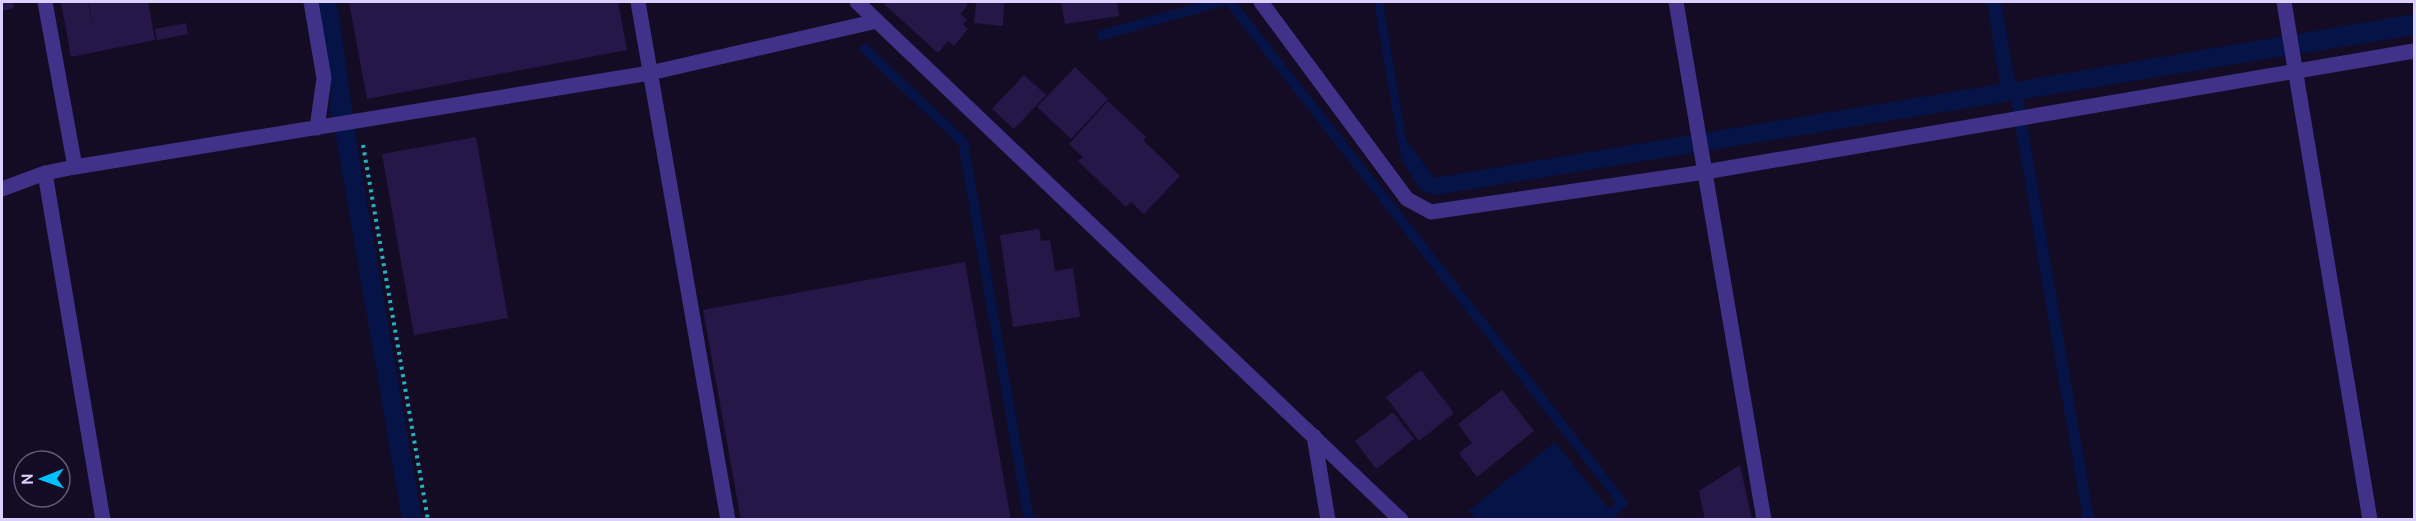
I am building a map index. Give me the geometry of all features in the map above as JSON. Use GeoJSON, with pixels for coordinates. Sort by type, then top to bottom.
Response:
{"type":"FeatureCollection","features":[{"type":"Feature","properties":{"kind":"street"},"geometry":{"type":"LineString","coordinates":[[45,2],[75,167]]}},
{"type":"Feature","properties":{"kind":"street"},"geometry":{"type":"LineString","coordinates":[[311,2],[324,78],[322,127]]}},
{"type":"Feature","properties":{"kind":"street"},"geometry":{"type":"LineString","coordinates":[[638,2],[728,519]]}},
{"type":"Feature","properties":{"kind":"street"},"geometry":{"type":"LineString","coordinates":[[857,2],[1401,519]]}},
{"type":"Feature","properties":{"kind":"street"},"geometry":{"type":"LineString","coordinates":[[1261,2],[1407,199],[1431,212],[1703,165],[2033,116],[2294,67],[2415,51]]}},
{"type":"Feature","properties":{"kind":"street"},"geometry":{"type":"LineString","coordinates":[[1676,2],[1764,519]]}},
{"type":"Feature","properties":{"kind":"street"},"geometry":{"type":"LineString","coordinates":[[2284,2],[2370,519]]}},
{"type":"Feature","properties":{"kind":"street"},"geometry":{"type":"LineString","coordinates":[[2,189],[45,173],[75,167],[650,73],[877,21]]}},
{"type":"Feature","properties":{"kind":"street"},"geometry":{"type":"LineString","coordinates":[[45,173],[104,519]]}},
{"type":"Feature","properties":{"kind":"street"},"geometry":{"type":"LineString","coordinates":[[1314,436],[1328,519]]}},
{"type":"Feature","properties":{"kind":"path"},"geometry":{"type":"LineString","coordinates":[[358,121],[428,519]]}},
{"type":"Feature","properties":{"kind":"shaded area"},"geometry":{"type":"Polygon","coordinates":[[[317,2],[337,2],[356,138],[422,519],[402,519],[330,112],[331,84],[317,2]]]}},
{"type":"Feature","properties":{"kind":"shaded area"},"geometry":{"type":"Polygon","coordinates":[[[1374,2],[1383,2],[1406,139],[1434,178],[2000,84],[1987,2],[2001,2],[2015,82],[2414,14],[2414,35],[2023,99],[2094,519],[2083,520],[2011,101],[1435,195],[1420,189],[1401,159],[1374,2]]]}},
{"type":"Feature","properties":{"kind":"shaded area"},"geometry":{"type":"Polygon","coordinates":[[[1555,442],[1617,519],[1477,519],[1468,511],[1555,442]]]}},
{"type":"Feature","properties":{"kind":"building"},"geometry":{"type":"Polygon","coordinates":[[[2,2],[13,2],[14,8],[2,11],[2,2]]]}},
{"type":"Feature","properties":{"kind":"building"},"geometry":{"type":"Polygon","coordinates":[[[61,2],[88,2],[93,29],[89,2],[148,2],[155,40],[71,57],[61,2]]]}},
{"type":"Feature","properties":{"kind":"building"},"geometry":{"type":"Polygon","coordinates":[[[349,2],[618,2],[627,50],[367,99],[349,2]]]}},
{"type":"Feature","properties":{"kind":"building"},"geometry":{"type":"Polygon","coordinates":[[[882,2],[964,2],[968,5],[960,14],[967,20],[963,24],[968,29],[954,46],[948,41],[938,53],[882,2]]]}},
{"type":"Feature","properties":{"kind":"building"},"geometry":{"type":"Polygon","coordinates":[[[976,2],[1004,2],[1003,26],[974,23],[976,2]]]}},
{"type":"Feature","properties":{"kind":"building"},"geometry":{"type":"Polygon","coordinates":[[[1061,2],[1117,2],[1119,16],[1065,24],[1061,2]]]}},
{"type":"Feature","properties":{"kind":"building"},"geometry":{"type":"Polygon","coordinates":[[[186,23],[188,34],[157,40],[155,29],[186,23]]]}},
{"type":"Feature","properties":{"kind":"building"},"geometry":{"type":"Polygon","coordinates":[[[1075,67],[1108,99],[1071,139],[1037,107],[1075,67]]]}},
{"type":"Feature","properties":{"kind":"building"},"geometry":{"type":"Polygon","coordinates":[[[1024,75],[1046,95],[1014,129],[992,109],[1024,75]]]}},
{"type":"Feature","properties":{"kind":"building"},"geometry":{"type":"Polygon","coordinates":[[[1108,101],[1146,137],[1143,140],[1180,176],[1144,214],[1131,202],[1126,207],[1078,161],[1083,157],[1069,144],[1108,101]]]}},
{"type":"Feature","properties":{"kind":"building"},"geometry":{"type":"Polygon","coordinates":[[[476,137],[508,318],[414,335],[382,154],[476,137]]]}},
{"type":"Feature","properties":{"kind":"building"},"geometry":{"type":"Polygon","coordinates":[[[1039,229],[1041,241],[1050,240],[1055,271],[1073,268],[1080,317],[1013,327],[1000,235],[1039,229]]]}},
{"type":"Feature","properties":{"kind":"building"},"geometry":{"type":"Polygon","coordinates":[[[965,262],[1011,520],[741,520],[703,310],[965,262]]]}},
{"type":"Feature","properties":{"kind":"building"},"geometry":{"type":"Polygon","coordinates":[[[1421,370],[1454,413],[1419,441],[1386,397],[1421,370]]]}},
{"type":"Feature","properties":{"kind":"building"},"geometry":{"type":"Polygon","coordinates":[[[1502,390],[1534,431],[1477,477],[1459,453],[1472,443],[1458,424],[1502,390]]]}},
{"type":"Feature","properties":{"kind":"building"},"geometry":{"type":"Polygon","coordinates":[[[1393,412],[1414,439],[1376,469],[1355,441],[1393,412]]]}},
{"type":"Feature","properties":{"kind":"building"},"geometry":{"type":"Polygon","coordinates":[[[1740,465],[1752,520],[1705,520],[1699,491],[1740,465]]]}},
{"type":"Feature","properties":{"kind":"waterway"},"geometry":{"type":"LineString","coordinates":[[1102,35],[1220,2]]}},
{"type":"Feature","properties":{"kind":"waterway"},"geometry":{"type":"LineString","coordinates":[[1230,2],[1623,503],[1612,512]]}},
{"type":"Feature","properties":{"kind":"waterway"},"geometry":{"type":"LineString","coordinates":[[865,49],[963,142],[1029,520]]}}]}
